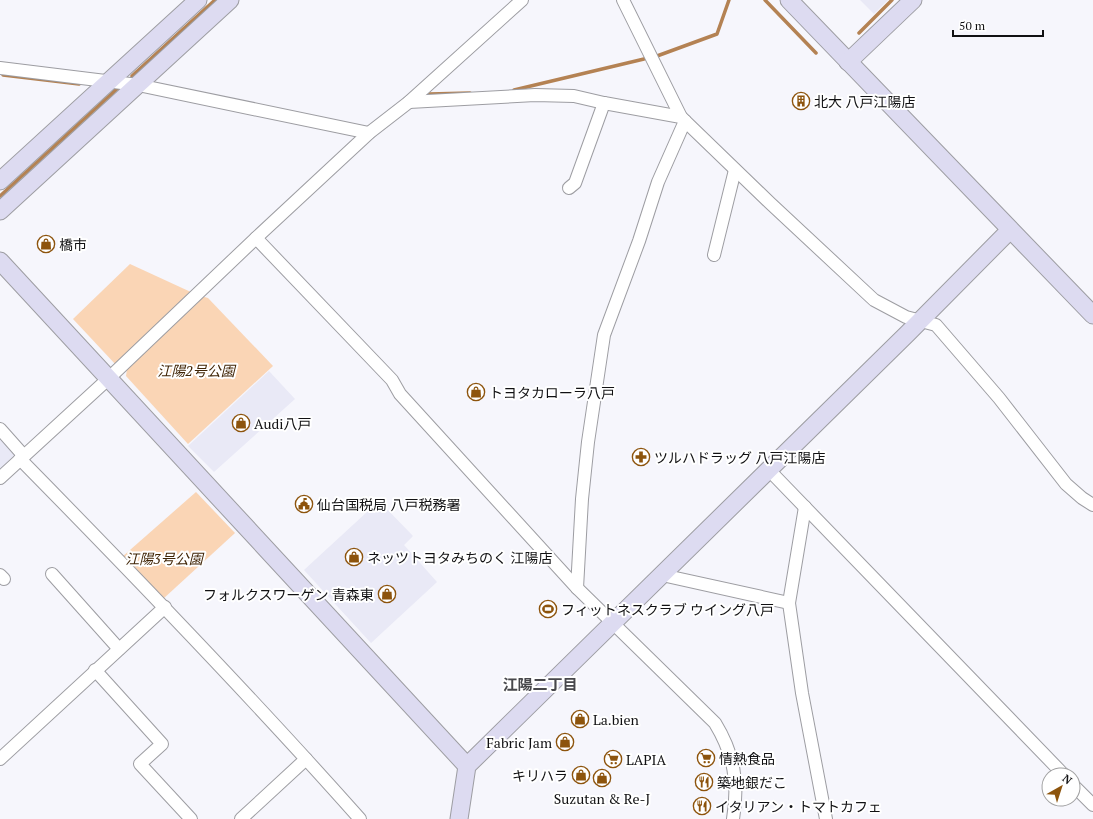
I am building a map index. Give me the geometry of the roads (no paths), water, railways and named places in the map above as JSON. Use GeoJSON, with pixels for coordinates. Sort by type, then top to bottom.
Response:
{"type":"FeatureCollection","features":[{"type":"Feature","properties":{"kind":"street"},"geometry":{"type":"LineString","coordinates":[[0,181],[198,0]]}},
{"type":"Feature","properties":{"kind":"street"},"geometry":{"type":"LineString","coordinates":[[0,211],[230,0]]}},
{"type":"Feature","properties":{"kind":"street"},"geometry":{"type":"LineString","coordinates":[[0,478],[369,133],[409,102],[522,0]]}},
{"type":"Feature","properties":{"kind":"street"},"geometry":{"type":"LineString","coordinates":[[623,0],[683,119],[735,170],[874,300],[906,317],[936,325],[998,398],[1066,484],[1082,498],[1093,505]]}},
{"type":"Feature","properties":{"kind":"street"},"geometry":{"type":"LineString","coordinates":[[789,0],[1093,315]]}},
{"type":"Feature","properties":{"kind":"street"},"geometry":{"type":"LineString","coordinates":[[848,62],[913,0]]}},
{"type":"Feature","properties":{"kind":"street"},"geometry":{"type":"LineString","coordinates":[[0,68],[138,85],[369,133]]}},
{"type":"Feature","properties":{"kind":"street"},"geometry":{"type":"LineString","coordinates":[[409,102],[536,95],[574,96],[683,119]]}},
{"type":"Feature","properties":{"kind":"street"},"geometry":{"type":"LineString","coordinates":[[569,188],[575,183],[604,103]]}},
{"type":"Feature","properties":{"kind":"street"},"geometry":{"type":"LineString","coordinates":[[577,588],[582,499],[588,442],[604,335],[639,241],[658,182],[683,119]]}},
{"type":"Feature","properties":{"kind":"street"},"geometry":{"type":"LineString","coordinates":[[714,255],[735,170]]}},
{"type":"Feature","properties":{"kind":"street"},"geometry":{"type":"LineString","coordinates":[[458,819],[467,766],[920,321],[1010,230]]}},
{"type":"Feature","properties":{"kind":"street"},"geometry":{"type":"LineString","coordinates":[[256,238],[392,380],[400,394],[577,588],[715,723],[724,738],[734,765],[735,799],[733,819]]}},
{"type":"Feature","properties":{"kind":"street"},"geometry":{"type":"LineString","coordinates":[[0,261],[467,766]]}},
{"type":"Feature","properties":{"kind":"street"},"geometry":{"type":"LineString","coordinates":[[0,429],[22,457],[165,607],[360,819]]}},
{"type":"Feature","properties":{"kind":"street"},"geometry":{"type":"LineString","coordinates":[[769,470],[1056,767]]}},
{"type":"Feature","properties":{"kind":"street"},"geometry":{"type":"LineString","coordinates":[[805,507],[790,603],[802,693],[826,819]]}},
{"type":"Feature","properties":{"kind":"street"},"geometry":{"type":"LineString","coordinates":[[52,574],[119,649]]}},
{"type":"Feature","properties":{"kind":"street"},"geometry":{"type":"LineString","coordinates":[[662,575],[790,603]]}},
{"type":"Feature","properties":{"kind":"street"},"geometry":{"type":"LineString","coordinates":[[0,759],[165,607]]}},
{"type":"Feature","properties":{"kind":"street"},"geometry":{"type":"LineString","coordinates":[[95,670],[162,744],[140,764],[191,819]]}},
{"type":"Feature","properties":{"kind":"street"},"geometry":{"type":"LineString","coordinates":[[241,819],[306,759]]}},
{"type":"Feature","properties":{"kind":"street"},"geometry":{"type":"LineString","coordinates":[[1081,793],[1093,805]]}},
{"type":"Feature","properties":{"kind":"waterway"},"geometry":{"type":"LineString","coordinates":[[132,76],[215,0]]}},
{"type":"Feature","properties":{"kind":"waterway"},"geometry":{"type":"LineString","coordinates":[[657,56],[717,34],[729,0]]}},
{"type":"Feature","properties":{"kind":"waterway"},"geometry":{"type":"LineString","coordinates":[[765,0],[816,53]]}},
{"type":"Feature","properties":{"kind":"waterway"},"geometry":{"type":"LineString","coordinates":[[859,33],[892,0]]}},
{"type":"Feature","properties":{"kind":"waterway"},"geometry":{"type":"LineString","coordinates":[[514,90],[644,59]]}},
{"type":"Feature","properties":{"kind":"waterway"},"geometry":{"type":"LineString","coordinates":[[3,75],[79,84]]}},
{"type":"Feature","properties":{"kind":"waterway"},"geometry":{"type":"LineString","coordinates":[[0,196],[118,88]]}},
{"type":"Feature","properties":{"kind":"waterway"},"geometry":{"type":"LineString","coordinates":[[429,94],[470,93]]}},
{"type":"Feature","properties":{"kind":"place","name":"北大 八戸江陽店"},"geometry":{"type":"Point","coordinates":[801,101]}},
{"type":"Feature","properties":{"kind":"place","name":"橋市"},"geometry":{"type":"Point","coordinates":[46,244]}},
{"type":"Feature","properties":{"kind":"place","name":"トヨタカローラ八戸"},"geometry":{"type":"Point","coordinates":[476,392]}},
{"type":"Feature","properties":{"kind":"place","name":"Audi八戸"},"geometry":{"type":"Point","coordinates":[241,423]}},
{"type":"Feature","properties":{"kind":"place","name":"ツルハドラッグ 八戸江陽店"},"geometry":{"type":"Point","coordinates":[641,457]}},
{"type":"Feature","properties":{"kind":"place","name":"仙台国税局 八戸税務署"},"geometry":{"type":"Point","coordinates":[304,504]}},
{"type":"Feature","properties":{"kind":"place","name":"ネッツトヨタみちのく 江陽店"},"geometry":{"type":"Point","coordinates":[354,557]}},
{"type":"Feature","properties":{"kind":"place","name":"フォルクスワーゲン 青森東"},"geometry":{"type":"Point","coordinates":[387,594]}},
{"type":"Feature","properties":{"kind":"place","name":"フィットネスクラブ ウイング八戸"},"geometry":{"type":"Point","coordinates":[548,609]}},
{"type":"Feature","properties":{"kind":"place","name":"La.bien"},"geometry":{"type":"Point","coordinates":[580,719]}},
{"type":"Feature","properties":{"kind":"place","name":"Fabric Jam"},"geometry":{"type":"Point","coordinates":[565,742]}},
{"type":"Feature","properties":{"kind":"place","name":"情熱食品"},"geometry":{"type":"Point","coordinates":[706,758]}},
{"type":"Feature","properties":{"kind":"place","name":"LAPIA"},"geometry":{"type":"Point","coordinates":[613,759]}},
{"type":"Feature","properties":{"kind":"place","name":"キリハラ"},"geometry":{"type":"Point","coordinates":[581,775]}},
{"type":"Feature","properties":{"kind":"place","name":"Suzutan & Re-J"},"geometry":{"type":"Point","coordinates":[602,778]}},
{"type":"Feature","properties":{"kind":"place","name":"築地銀だこ"},"geometry":{"type":"Point","coordinates":[704,782]}},
{"type":"Feature","properties":{"kind":"place","name":"イタリアン・トマトカフェ"},"geometry":{"type":"Point","coordinates":[702,806]}},
{"type":"Feature","properties":{"kind":"district","name":"江陽二丁目"},"geometry":{"type":"Point","coordinates":[540,684]}},
{"type":"Feature","properties":{"kind":"park label","name":"江陽2号公園"},"geometry":{"type":"Point","coordinates":[196,370]}},
{"type":"Feature","properties":{"kind":"park label","name":"江陽3号公園"},"geometry":{"type":"Point","coordinates":[164,558]}}]}
